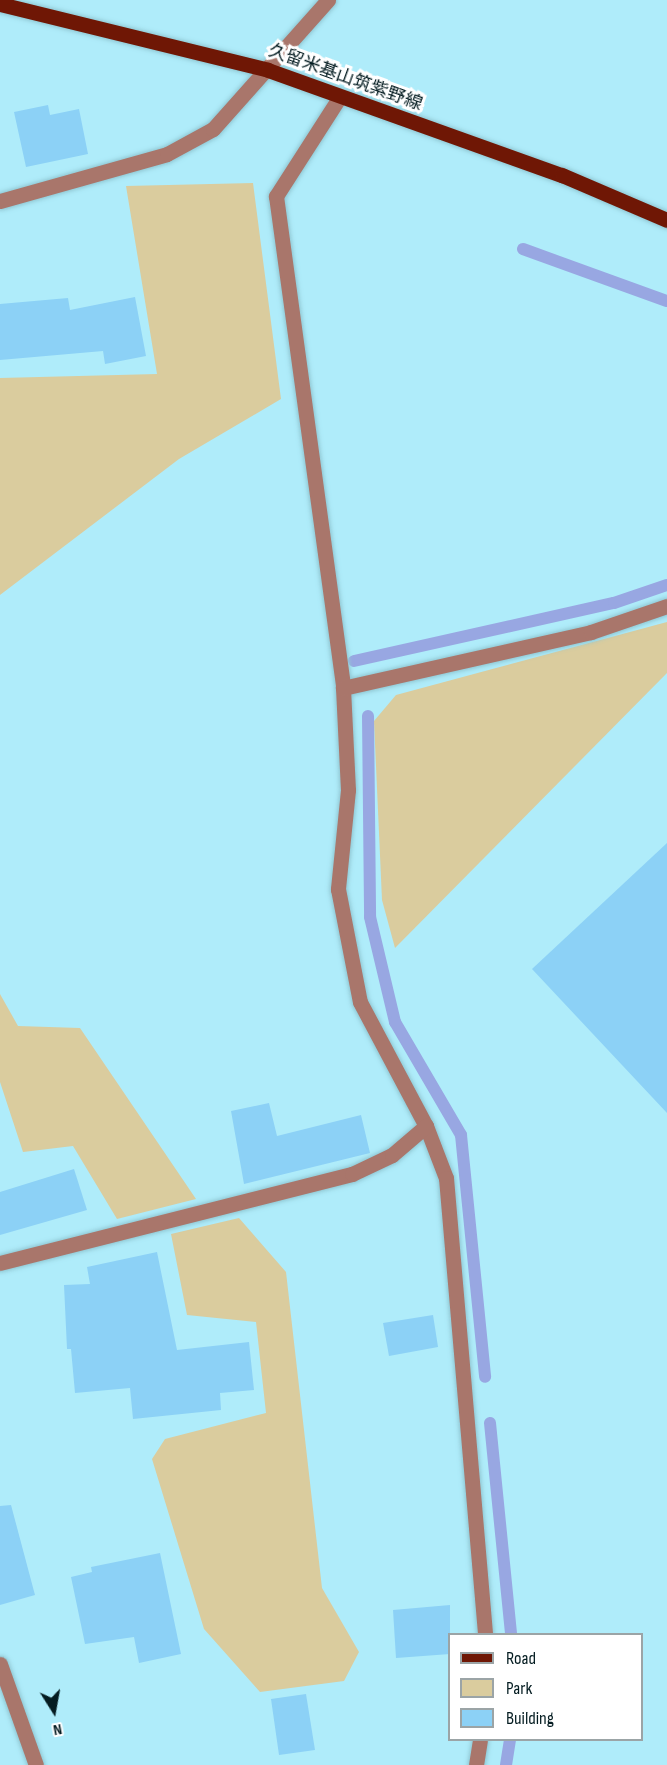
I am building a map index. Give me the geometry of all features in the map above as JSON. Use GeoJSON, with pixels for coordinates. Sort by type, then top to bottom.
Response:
{"type":"FeatureCollection","features":[{"type":"Feature","properties":{"kind":"main road","name":"久留米基山筑紫野線"},"geometry":{"type":"LineString","coordinates":[[0,4],[268,70],[339,98],[562,175],[667,220]]}},
{"type":"Feature","properties":{"kind":"street"},"geometry":{"type":"LineString","coordinates":[[0,201],[167,154],[213,129],[328,0]]}},
{"type":"Feature","properties":{"kind":"street"},"geometry":{"type":"LineString","coordinates":[[339,98],[276,196],[343,688],[348,790],[338,889],[360,1002],[426,1126],[446,1178],[485,1633]]}},
{"type":"Feature","properties":{"kind":"street"},"geometry":{"type":"LineString","coordinates":[[343,688],[591,632],[667,606]]}},
{"type":"Feature","properties":{"kind":"street"},"geometry":{"type":"LineString","coordinates":[[0,1263],[352,1174],[392,1155],[426,1126]]}},
{"type":"Feature","properties":{"kind":"street"},"geometry":{"type":"LineString","coordinates":[[0,1664],[36,1765]]}},
{"type":"Feature","properties":{"kind":"street"},"geometry":{"type":"LineString","coordinates":[[476,1765],[480,1741]]}},
{"type":"Feature","properties":{"kind":"green space"},"geometry":{"type":"Polygon","coordinates":[[[253,183],[281,399],[179,459],[0,595],[0,378],[157,374],[126,186],[253,183]]]}},
{"type":"Feature","properties":{"kind":"green space"},"geometry":{"type":"Polygon","coordinates":[[[667,622],[667,673],[395,948],[382,900],[374,721],[396,695],[667,622]]]}},
{"type":"Feature","properties":{"kind":"green space"},"geometry":{"type":"Polygon","coordinates":[[[0,994],[18,1026],[80,1028],[196,1199],[117,1219],[73,1146],[23,1152],[0,1082],[0,994]]]}},
{"type":"Feature","properties":{"kind":"green space"},"geometry":{"type":"Polygon","coordinates":[[[239,1218],[286,1272],[322,1588],[359,1652],[344,1681],[260,1692],[204,1629],[152,1459],[165,1439],[266,1413],[256,1322],[187,1315],[171,1234],[239,1218]]]}},
{"type":"Feature","properties":{"kind":"building"},"geometry":{"type":"Polygon","coordinates":[[[48,105],[50,115],[79,109],[88,154],[26,167],[14,112],[48,105]]]}},
{"type":"Feature","properties":{"kind":"building"},"geometry":{"type":"Polygon","coordinates":[[[135,297],[146,356],[105,364],[103,351],[0,360],[0,304],[68,298],[70,310],[135,297]]]}},
{"type":"Feature","properties":{"kind":"building"},"geometry":{"type":"Polygon","coordinates":[[[667,843],[667,1113],[532,969],[667,843]]]}},
{"type":"Feature","properties":{"kind":"building"},"geometry":{"type":"Polygon","coordinates":[[[269,1103],[277,1136],[361,1115],[370,1153],[244,1184],[231,1111],[269,1103]]]}},
{"type":"Feature","properties":{"kind":"building"},"geometry":{"type":"Polygon","coordinates":[[[74,1169],[87,1210],[0,1235],[0,1192],[74,1169]]]}},
{"type":"Feature","properties":{"kind":"building"},"geometry":{"type":"Polygon","coordinates":[[[157,1252],[177,1350],[249,1342],[254,1390],[220,1393],[221,1410],[133,1419],[130,1388],[75,1393],[71,1349],[67,1349],[64,1285],[90,1284],[87,1267],[157,1252]]]}},
{"type":"Feature","properties":{"kind":"building"},"geometry":{"type":"Polygon","coordinates":[[[433,1315],[438,1347],[389,1356],[383,1323],[433,1315]]]}},
{"type":"Feature","properties":{"kind":"building"},"geometry":{"type":"Polygon","coordinates":[[[11,1505],[35,1595],[0,1605],[0,1506],[11,1505]]]}},
{"type":"Feature","properties":{"kind":"building"},"geometry":{"type":"Polygon","coordinates":[[[160,1553],[181,1654],[139,1663],[134,1637],[85,1644],[71,1577],[92,1572],[91,1567],[160,1553]]]}},
{"type":"Feature","properties":{"kind":"building"},"geometry":{"type":"Polygon","coordinates":[[[450,1605],[448,1654],[396,1658],[393,1610],[450,1605]]]}},
{"type":"Feature","properties":{"kind":"building"},"geometry":{"type":"Polygon","coordinates":[[[306,1694],[315,1750],[279,1755],[271,1699],[306,1694]]]}},
{"type":"Feature","properties":{"kind":"waterway"},"geometry":{"type":"LineString","coordinates":[[523,249],[667,301]]}},
{"type":"Feature","properties":{"kind":"waterway"},"geometry":{"type":"LineString","coordinates":[[354,661],[614,603],[667,585]]}},
{"type":"Feature","properties":{"kind":"waterway"},"geometry":{"type":"LineString","coordinates":[[368,716],[370,917],[395,1022],[461,1135],[485,1377]]}},
{"type":"Feature","properties":{"kind":"waterway"},"geometry":{"type":"LineString","coordinates":[[490,1423],[511,1633]]}},
{"type":"Feature","properties":{"kind":"waterway"},"geometry":{"type":"LineString","coordinates":[[506,1765],[510,1741]]}}]}
